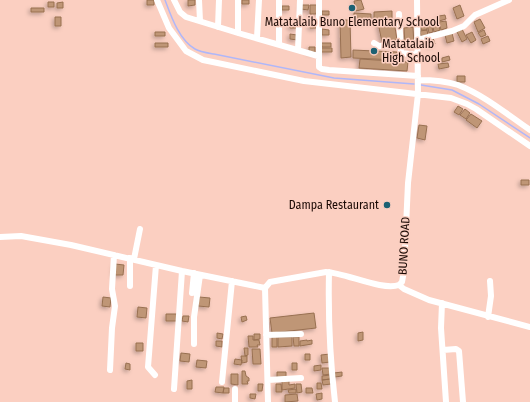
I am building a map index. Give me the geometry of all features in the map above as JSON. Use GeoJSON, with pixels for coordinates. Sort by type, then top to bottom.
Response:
{"type":"FeatureCollection","features":[{"type":"Feature","properties":{"kind":"street"},"geometry":{"type":"LineString","coordinates":[[157,0],[169,28],[186,51],[203,60],[304,81],[451,98],[467,104],[530,146]]}},
{"type":"Feature","properties":{"kind":"street"},"geometry":{"type":"LineString","coordinates":[[174,0],[182,14],[218,27],[318,56]]}},
{"type":"Feature","properties":{"kind":"street"},"geometry":{"type":"LineString","coordinates":[[198,0],[200,21]]}},
{"type":"Feature","properties":{"kind":"street"},"geometry":{"type":"LineString","coordinates":[[218,27],[219,0]]}},
{"type":"Feature","properties":{"kind":"street"},"geometry":{"type":"LineString","coordinates":[[238,0],[238,33]]}},
{"type":"Feature","properties":{"kind":"street"},"geometry":{"type":"LineString","coordinates":[[256,38],[259,0]]}},
{"type":"Feature","properties":{"kind":"street"},"geometry":{"type":"LineString","coordinates":[[278,44],[279,0]]}},
{"type":"Feature","properties":{"kind":"street"},"geometry":{"type":"LineString","coordinates":[[298,50],[300,0]]}},
{"type":"Feature","properties":{"kind":"street"},"geometry":{"type":"LineString","coordinates":[[319,0],[318,64],[322,69],[418,78],[457,85],[465,88],[509,115],[530,130]]}},
{"type":"Feature","properties":{"kind":"street","name":"BUNO ROAD"},"geometry":{"type":"LineString","coordinates":[[265,288],[272,281],[329,272],[390,286],[399,285],[402,282],[404,271],[408,183],[418,94],[417,0]]}},
{"type":"Feature","properties":{"kind":"street"},"geometry":{"type":"LineString","coordinates":[[417,40],[452,31],[464,26],[475,15],[509,0]]}},
{"type":"Feature","properties":{"kind":"street"},"geometry":{"type":"LineString","coordinates":[[399,14],[400,45],[402,54],[418,55]]}},
{"type":"Feature","properties":{"kind":"street"},"geometry":{"type":"LineString","coordinates":[[374,43],[379,46],[400,45]]}},
{"type":"Feature","properties":{"kind":"street"},"geometry":{"type":"LineString","coordinates":[[130,286],[132,259],[140,229]]}},
{"type":"Feature","properties":{"kind":"street"},"geometry":{"type":"LineString","coordinates":[[0,237],[22,236],[71,245],[182,271],[265,288],[268,402]]}},
{"type":"Feature","properties":{"kind":"street"},"geometry":{"type":"LineString","coordinates":[[110,370],[112,328],[115,306],[112,289],[114,255]]}},
{"type":"Feature","properties":{"kind":"street"},"geometry":{"type":"LineString","coordinates":[[155,375],[148,367],[156,265]]}},
{"type":"Feature","properties":{"kind":"street"},"geometry":{"type":"LineString","coordinates":[[174,389],[182,271]]}},
{"type":"Feature","properties":{"kind":"street"},"geometry":{"type":"LineString","coordinates":[[329,272],[329,340],[335,402]]}},
{"type":"Feature","properties":{"kind":"street"},"geometry":{"type":"LineString","coordinates":[[192,293],[197,274]]}},
{"type":"Feature","properties":{"kind":"street"},"geometry":{"type":"LineString","coordinates":[[194,344],[197,274]]}},
{"type":"Feature","properties":{"kind":"street"},"geometry":{"type":"LineString","coordinates":[[222,382],[232,281]]}},
{"type":"Feature","properties":{"kind":"street"},"geometry":{"type":"LineString","coordinates":[[488,317],[491,296],[490,281]]}},
{"type":"Feature","properties":{"kind":"street"},"geometry":{"type":"LineString","coordinates":[[399,285],[404,289],[423,297],[530,328]]}},
{"type":"Feature","properties":{"kind":"street"},"geometry":{"type":"LineString","coordinates":[[442,303],[446,402]]}},
{"type":"Feature","properties":{"kind":"street"},"geometry":{"type":"LineString","coordinates":[[266,335],[301,334]]}},
{"type":"Feature","properties":{"kind":"street"},"geometry":{"type":"LineString","coordinates":[[443,350],[456,349],[459,351],[463,402]]}},
{"type":"Feature","properties":{"kind":"street"},"geometry":{"type":"LineString","coordinates":[[268,380],[301,378]]}},
{"type":"Feature","properties":{"kind":"street"},"geometry":{"type":"LineString","coordinates":[[235,389],[235,402]]}},
{"type":"Feature","properties":{"kind":"building"},"geometry":{"type":"Polygon","coordinates":[[[147,0],[154,0],[154,5],[147,5],[147,0]]]}},
{"type":"Feature","properties":{"kind":"building"},"geometry":{"type":"Polygon","coordinates":[[[188,0],[195,0],[195,5],[188,6],[188,0]]]}},
{"type":"Feature","properties":{"kind":"building"},"geometry":{"type":"Polygon","coordinates":[[[242,0],[249,0],[249,4],[242,4],[242,0]]]}},
{"type":"Feature","properties":{"kind":"building"},"geometry":{"type":"Polygon","coordinates":[[[361,0],[364,9],[356,11],[354,1],[361,0]]]}},
{"type":"Feature","properties":{"kind":"building"},"geometry":{"type":"Polygon","coordinates":[[[48,2],[54,2],[54,7],[48,7],[48,2]]]}},
{"type":"Feature","properties":{"kind":"building"},"geometry":{"type":"Polygon","coordinates":[[[63,2],[63,8],[57,8],[57,3],[63,2]]]}},
{"type":"Feature","properties":{"kind":"building"},"geometry":{"type":"Polygon","coordinates":[[[302,5],[309,5],[308,10],[301,9],[302,5]]]}},
{"type":"Feature","properties":{"kind":"building"},"geometry":{"type":"Polygon","coordinates":[[[310,5],[318,5],[316,14],[310,14],[310,5]]]}},
{"type":"Feature","properties":{"kind":"building"},"geometry":{"type":"Polygon","coordinates":[[[460,5],[464,16],[457,19],[453,8],[460,5]]]}},
{"type":"Feature","properties":{"kind":"building"},"geometry":{"type":"Polygon","coordinates":[[[282,6],[289,6],[289,10],[282,10],[282,6]]]}},
{"type":"Feature","properties":{"kind":"building"},"geometry":{"type":"Polygon","coordinates":[[[31,8],[44,8],[44,12],[31,12],[31,8]]]}},
{"type":"Feature","properties":{"kind":"building"},"geometry":{"type":"Polygon","coordinates":[[[322,11],[329,11],[329,15],[322,15],[322,11]]]}},
{"type":"Feature","properties":{"kind":"building"},"geometry":{"type":"Polygon","coordinates":[[[392,11],[392,21],[374,21],[374,12],[392,11]]]}},
{"type":"Feature","properties":{"kind":"building"},"geometry":{"type":"Polygon","coordinates":[[[354,13],[371,14],[371,21],[354,21],[354,13]]]}},
{"type":"Feature","properties":{"kind":"building"},"geometry":{"type":"Polygon","coordinates":[[[445,15],[446,19],[439,21],[439,16],[445,15]]]}},
{"type":"Feature","properties":{"kind":"building"},"geometry":{"type":"Polygon","coordinates":[[[55,17],[61,17],[61,26],[55,26],[55,17]]]}},
{"type":"Feature","properties":{"kind":"building"},"geometry":{"type":"Polygon","coordinates":[[[480,19],[485,28],[478,32],[474,22],[480,19]]]}},
{"type":"Feature","properties":{"kind":"building"},"geometry":{"type":"Polygon","coordinates":[[[340,20],[350,20],[351,57],[341,58],[340,20]]]}},
{"type":"Feature","properties":{"kind":"building"},"geometry":{"type":"Polygon","coordinates":[[[394,21],[397,40],[382,42],[378,23],[394,21]]]}},
{"type":"Feature","properties":{"kind":"building"},"geometry":{"type":"Polygon","coordinates":[[[438,21],[440,30],[434,32],[432,23],[438,21]]]}},
{"type":"Feature","properties":{"kind":"building"},"geometry":{"type":"Polygon","coordinates":[[[446,21],[447,28],[441,30],[439,22],[446,21]]]}},
{"type":"Feature","properties":{"kind":"building"},"geometry":{"type":"Polygon","coordinates":[[[431,23],[433,32],[429,33],[427,24],[431,23]]]}},
{"type":"Feature","properties":{"kind":"building"},"geometry":{"type":"Polygon","coordinates":[[[290,24],[297,24],[297,28],[290,28],[290,24]]]}},
{"type":"Feature","properties":{"kind":"building"},"geometry":{"type":"Polygon","coordinates":[[[310,24],[317,24],[317,28],[310,28],[310,24]]]}},
{"type":"Feature","properties":{"kind":"building"},"geometry":{"type":"Polygon","coordinates":[[[421,24],[427,24],[427,30],[421,30],[421,24]]]}},
{"type":"Feature","properties":{"kind":"building"},"geometry":{"type":"Polygon","coordinates":[[[413,27],[414,45],[405,45],[404,28],[413,27]]]}},
{"type":"Feature","properties":{"kind":"building"},"geometry":{"type":"Polygon","coordinates":[[[322,29],[329,30],[329,35],[322,35],[322,29]]]}},
{"type":"Feature","properties":{"kind":"building"},"geometry":{"type":"Polygon","coordinates":[[[462,29],[467,39],[462,42],[457,32],[462,29]]]}},
{"type":"Feature","properties":{"kind":"building"},"geometry":{"type":"Polygon","coordinates":[[[427,30],[428,35],[421,36],[420,31],[427,30]]]}},
{"type":"Feature","properties":{"kind":"building"},"geometry":{"type":"Polygon","coordinates":[[[484,30],[486,35],[481,37],[478,33],[484,30]]]}},
{"type":"Feature","properties":{"kind":"building"},"geometry":{"type":"Polygon","coordinates":[[[155,32],[165,32],[165,36],[155,36],[155,32]]]}},
{"type":"Feature","properties":{"kind":"building"},"geometry":{"type":"Polygon","coordinates":[[[472,32],[476,40],[471,43],[466,35],[472,32]]]}},
{"type":"Feature","properties":{"kind":"building"},"geometry":{"type":"Polygon","coordinates":[[[452,33],[454,41],[447,43],[445,35],[452,33]]]}},
{"type":"Feature","properties":{"kind":"building"},"geometry":{"type":"Polygon","coordinates":[[[290,34],[297,35],[297,40],[290,39],[290,34]]]}},
{"type":"Feature","properties":{"kind":"building"},"geometry":{"type":"Polygon","coordinates":[[[488,36],[490,41],[483,44],[481,39],[488,36]]]}},
{"type":"Feature","properties":{"kind":"building"},"geometry":{"type":"Polygon","coordinates":[[[433,38],[435,44],[429,46],[427,39],[433,38]]]}},
{"type":"Feature","properties":{"kind":"building"},"geometry":{"type":"Polygon","coordinates":[[[155,43],[168,43],[168,47],[155,47],[155,43]]]}},
{"type":"Feature","properties":{"kind":"building"},"geometry":{"type":"Polygon","coordinates":[[[321,43],[331,43],[331,47],[322,47],[321,43]]]}},
{"type":"Feature","properties":{"kind":"building"},"geometry":{"type":"Polygon","coordinates":[[[309,47],[315,47],[315,52],[309,52],[309,47]]]}},
{"type":"Feature","properties":{"kind":"building"},"geometry":{"type":"Polygon","coordinates":[[[321,48],[332,48],[332,52],[321,52],[321,48]]]}},
{"type":"Feature","properties":{"kind":"building"},"geometry":{"type":"Polygon","coordinates":[[[353,50],[397,52],[396,60],[353,58],[353,50]]]}},
{"type":"Feature","properties":{"kind":"building"},"geometry":{"type":"Polygon","coordinates":[[[449,56],[450,60],[442,62],[442,58],[449,56]]]}},
{"type":"Feature","properties":{"kind":"building"},"geometry":{"type":"Polygon","coordinates":[[[360,59],[408,62],[407,71],[359,68],[360,59]]]}},
{"type":"Feature","properties":{"kind":"building"},"geometry":{"type":"Polygon","coordinates":[[[448,63],[449,67],[439,69],[438,64],[448,63]]]}},
{"type":"Feature","properties":{"kind":"building"},"geometry":{"type":"Polygon","coordinates":[[[457,76],[465,76],[465,82],[457,82],[457,76]]]}},
{"type":"Feature","properties":{"kind":"building"},"geometry":{"type":"Polygon","coordinates":[[[458,106],[463,109],[459,115],[454,112],[458,106]]]}},
{"type":"Feature","properties":{"kind":"building"},"geometry":{"type":"Polygon","coordinates":[[[465,109],[470,113],[466,119],[460,115],[465,109]]]}},
{"type":"Feature","properties":{"kind":"building"},"geometry":{"type":"Polygon","coordinates":[[[471,114],[482,121],[477,128],[466,120],[471,114]]]}},
{"type":"Feature","properties":{"kind":"building"},"geometry":{"type":"Polygon","coordinates":[[[419,125],[427,126],[425,140],[417,138],[419,125]]]}},
{"type":"Feature","properties":{"kind":"building"},"geometry":{"type":"Polygon","coordinates":[[[521,180],[529,180],[529,185],[521,185],[521,180]]]}},
{"type":"Feature","properties":{"kind":"building"},"geometry":{"type":"Polygon","coordinates":[[[115,264],[124,265],[123,275],[114,275],[115,264]]]}},
{"type":"Feature","properties":{"kind":"building"},"geometry":{"type":"Polygon","coordinates":[[[103,297],[111,298],[110,307],[102,306],[103,297]]]}},
{"type":"Feature","properties":{"kind":"building"},"geometry":{"type":"Polygon","coordinates":[[[199,297],[210,298],[209,307],[198,306],[199,297]]]}},
{"type":"Feature","properties":{"kind":"building"},"geometry":{"type":"Polygon","coordinates":[[[138,307],[147,308],[146,318],[137,317],[138,307]]]}},
{"type":"Feature","properties":{"kind":"building"},"geometry":{"type":"Polygon","coordinates":[[[314,313],[316,328],[272,333],[270,318],[314,313]]]}},
{"type":"Feature","properties":{"kind":"building"},"geometry":{"type":"Polygon","coordinates":[[[166,314],[178,314],[177,321],[166,321],[166,314]]]}},
{"type":"Feature","properties":{"kind":"building"},"geometry":{"type":"Polygon","coordinates":[[[183,316],[189,316],[188,322],[182,321],[183,316]]]}},
{"type":"Feature","properties":{"kind":"building"},"geometry":{"type":"Polygon","coordinates":[[[246,316],[247,320],[242,322],[241,317],[246,316]]]}},
{"type":"Feature","properties":{"kind":"building"},"geometry":{"type":"Polygon","coordinates":[[[363,332],[363,340],[358,341],[358,333],[363,332]]]}},
{"type":"Feature","properties":{"kind":"building"},"geometry":{"type":"Polygon","coordinates":[[[217,333],[223,334],[222,339],[217,338],[217,333]]]}},
{"type":"Feature","properties":{"kind":"building"},"geometry":{"type":"Polygon","coordinates":[[[254,334],[260,334],[260,339],[254,340],[254,334]]]}},
{"type":"Feature","properties":{"kind":"building"},"geometry":{"type":"Polygon","coordinates":[[[248,336],[253,336],[253,340],[259,340],[260,345],[257,345],[258,347],[249,347],[248,336]]]}},
{"type":"Feature","properties":{"kind":"building"},"geometry":{"type":"Polygon","coordinates":[[[277,336],[277,347],[272,347],[272,337],[277,336]]]}},
{"type":"Feature","properties":{"kind":"building"},"geometry":{"type":"Polygon","coordinates":[[[278,337],[292,337],[292,346],[278,347],[278,337]]]}},
{"type":"Feature","properties":{"kind":"building"},"geometry":{"type":"Polygon","coordinates":[[[293,337],[299,337],[299,346],[294,346],[293,337]]]}},
{"type":"Feature","properties":{"kind":"building"},"geometry":{"type":"Polygon","coordinates":[[[312,340],[312,344],[300,346],[300,341],[312,340]]]}},
{"type":"Feature","properties":{"kind":"building"},"geometry":{"type":"Polygon","coordinates":[[[216,341],[222,341],[222,347],[216,346],[216,341]]]}},
{"type":"Feature","properties":{"kind":"building"},"geometry":{"type":"Polygon","coordinates":[[[136,343],[143,343],[143,351],[136,351],[136,343]]]}},
{"type":"Feature","properties":{"kind":"building"},"geometry":{"type":"Polygon","coordinates":[[[244,348],[248,348],[248,355],[245,356],[244,348]]]}},
{"type":"Feature","properties":{"kind":"building"},"geometry":{"type":"Polygon","coordinates":[[[252,349],[260,349],[261,364],[253,364],[252,349]]]}},
{"type":"Feature","properties":{"kind":"building"},"geometry":{"type":"Polygon","coordinates":[[[181,353],[190,354],[189,362],[180,361],[181,353]]]}},
{"type":"Feature","properties":{"kind":"building"},"geometry":{"type":"Polygon","coordinates":[[[305,354],[310,354],[310,360],[305,360],[305,354]]]}},
{"type":"Feature","properties":{"kind":"building"},"geometry":{"type":"Polygon","coordinates":[[[330,354],[330,362],[322,363],[321,355],[330,354]]]}},
{"type":"Feature","properties":{"kind":"building"},"geometry":{"type":"Polygon","coordinates":[[[241,356],[247,356],[247,362],[242,363],[241,356]]]}},
{"type":"Feature","properties":{"kind":"building"},"geometry":{"type":"Polygon","coordinates":[[[235,359],[242,360],[241,365],[234,364],[235,359]]]}},
{"type":"Feature","properties":{"kind":"building"},"geometry":{"type":"Polygon","coordinates":[[[197,360],[207,361],[206,368],[196,367],[197,360]]]}},
{"type":"Feature","properties":{"kind":"building"},"geometry":{"type":"Polygon","coordinates":[[[126,363],[130,364],[130,370],[125,369],[126,363]]]}},
{"type":"Feature","properties":{"kind":"building"},"geometry":{"type":"Polygon","coordinates":[[[292,363],[297,363],[297,370],[292,370],[292,363]]]}},
{"type":"Feature","properties":{"kind":"building"},"geometry":{"type":"Polygon","coordinates":[[[321,365],[321,370],[314,371],[314,366],[321,365]]]}},
{"type":"Feature","properties":{"kind":"building"},"geometry":{"type":"Polygon","coordinates":[[[322,368],[331,368],[331,374],[323,375],[322,368]]]}},
{"type":"Feature","properties":{"kind":"building"},"geometry":{"type":"Polygon","coordinates":[[[242,371],[245,371],[246,376],[249,378],[249,381],[247,381],[248,384],[242,384],[242,371]]]}},
{"type":"Feature","properties":{"kind":"building"},"geometry":{"type":"Polygon","coordinates":[[[277,372],[286,372],[286,378],[277,378],[277,372]]]}},
{"type":"Feature","properties":{"kind":"building"},"geometry":{"type":"Polygon","coordinates":[[[342,372],[342,376],[335,377],[334,373],[342,372]]]}},
{"type":"Feature","properties":{"kind":"building"},"geometry":{"type":"Polygon","coordinates":[[[231,374],[238,374],[238,385],[231,384],[231,374]]]}},
{"type":"Feature","properties":{"kind":"building"},"geometry":{"type":"Polygon","coordinates":[[[330,375],[330,379],[322,380],[322,376],[330,375]]]}},
{"type":"Feature","properties":{"kind":"building"},"geometry":{"type":"Polygon","coordinates":[[[331,379],[331,384],[323,385],[322,380],[331,379]]]}},
{"type":"Feature","properties":{"kind":"building"},"geometry":{"type":"Polygon","coordinates":[[[192,380],[192,389],[187,389],[187,381],[192,380]]]}},
{"type":"Feature","properties":{"kind":"building"},"geometry":{"type":"Polygon","coordinates":[[[282,380],[289,380],[289,385],[295,384],[295,388],[282,390],[282,380]]]}},
{"type":"Feature","properties":{"kind":"building"},"geometry":{"type":"Polygon","coordinates":[[[317,383],[321,383],[322,389],[317,389],[317,383]]]}},
{"type":"Feature","properties":{"kind":"building"},"geometry":{"type":"Polygon","coordinates":[[[258,384],[263,384],[262,391],[258,391],[258,384]]]}},
{"type":"Feature","properties":{"kind":"building"},"geometry":{"type":"Polygon","coordinates":[[[276,384],[281,384],[282,392],[276,392],[276,384]]]}},
{"type":"Feature","properties":{"kind":"building"},"geometry":{"type":"Polygon","coordinates":[[[296,384],[301,384],[302,392],[297,393],[296,384]]]}},
{"type":"Feature","properties":{"kind":"building"},"geometry":{"type":"Polygon","coordinates":[[[216,387],[224,387],[223,393],[215,392],[216,387]]]}},
{"type":"Feature","properties":{"kind":"building"},"geometry":{"type":"Polygon","coordinates":[[[224,388],[229,388],[229,393],[223,393],[224,388]]]}},
{"type":"Feature","properties":{"kind":"building"},"geometry":{"type":"Polygon","coordinates":[[[306,388],[312,388],[313,393],[306,393],[306,388]]]}},
{"type":"Feature","properties":{"kind":"building"},"geometry":{"type":"Polygon","coordinates":[[[296,389],[296,393],[289,393],[288,390],[296,389]]]}},
{"type":"Feature","properties":{"kind":"building"},"geometry":{"type":"Polygon","coordinates":[[[322,393],[322,399],[317,400],[316,394],[322,393]]]}},
{"type":"Feature","properties":{"kind":"building"},"geometry":{"type":"Polygon","coordinates":[[[250,394],[256,394],[255,399],[250,398],[250,394]]]}},
{"type":"Feature","properties":{"kind":"building"},"geometry":{"type":"Polygon","coordinates":[[[297,394],[298,401],[285,402],[285,395],[297,394]]]}},
{"type":"Feature","properties":{"kind":"waterway"},"geometry":{"type":"LineString","coordinates":[[165,0],[180,34],[189,45],[199,51],[334,78],[414,84]]}},
{"type":"Feature","properties":{"kind":"waterway"},"geometry":{"type":"LineString","coordinates":[[421,85],[452,90],[479,104],[530,138]]}},
{"type":"Feature","properties":{"kind":"place","name":"Matatalaib Buno Elementary School"},"geometry":{"type":"Point","coordinates":[352,8]}},
{"type":"Feature","properties":{"kind":"place","name":"Matatalaib High School"},"geometry":{"type":"Point","coordinates":[374,51]}},
{"type":"Feature","properties":{"kind":"place","name":"Dampa Restaurant"},"geometry":{"type":"Point","coordinates":[387,205]}}]}
